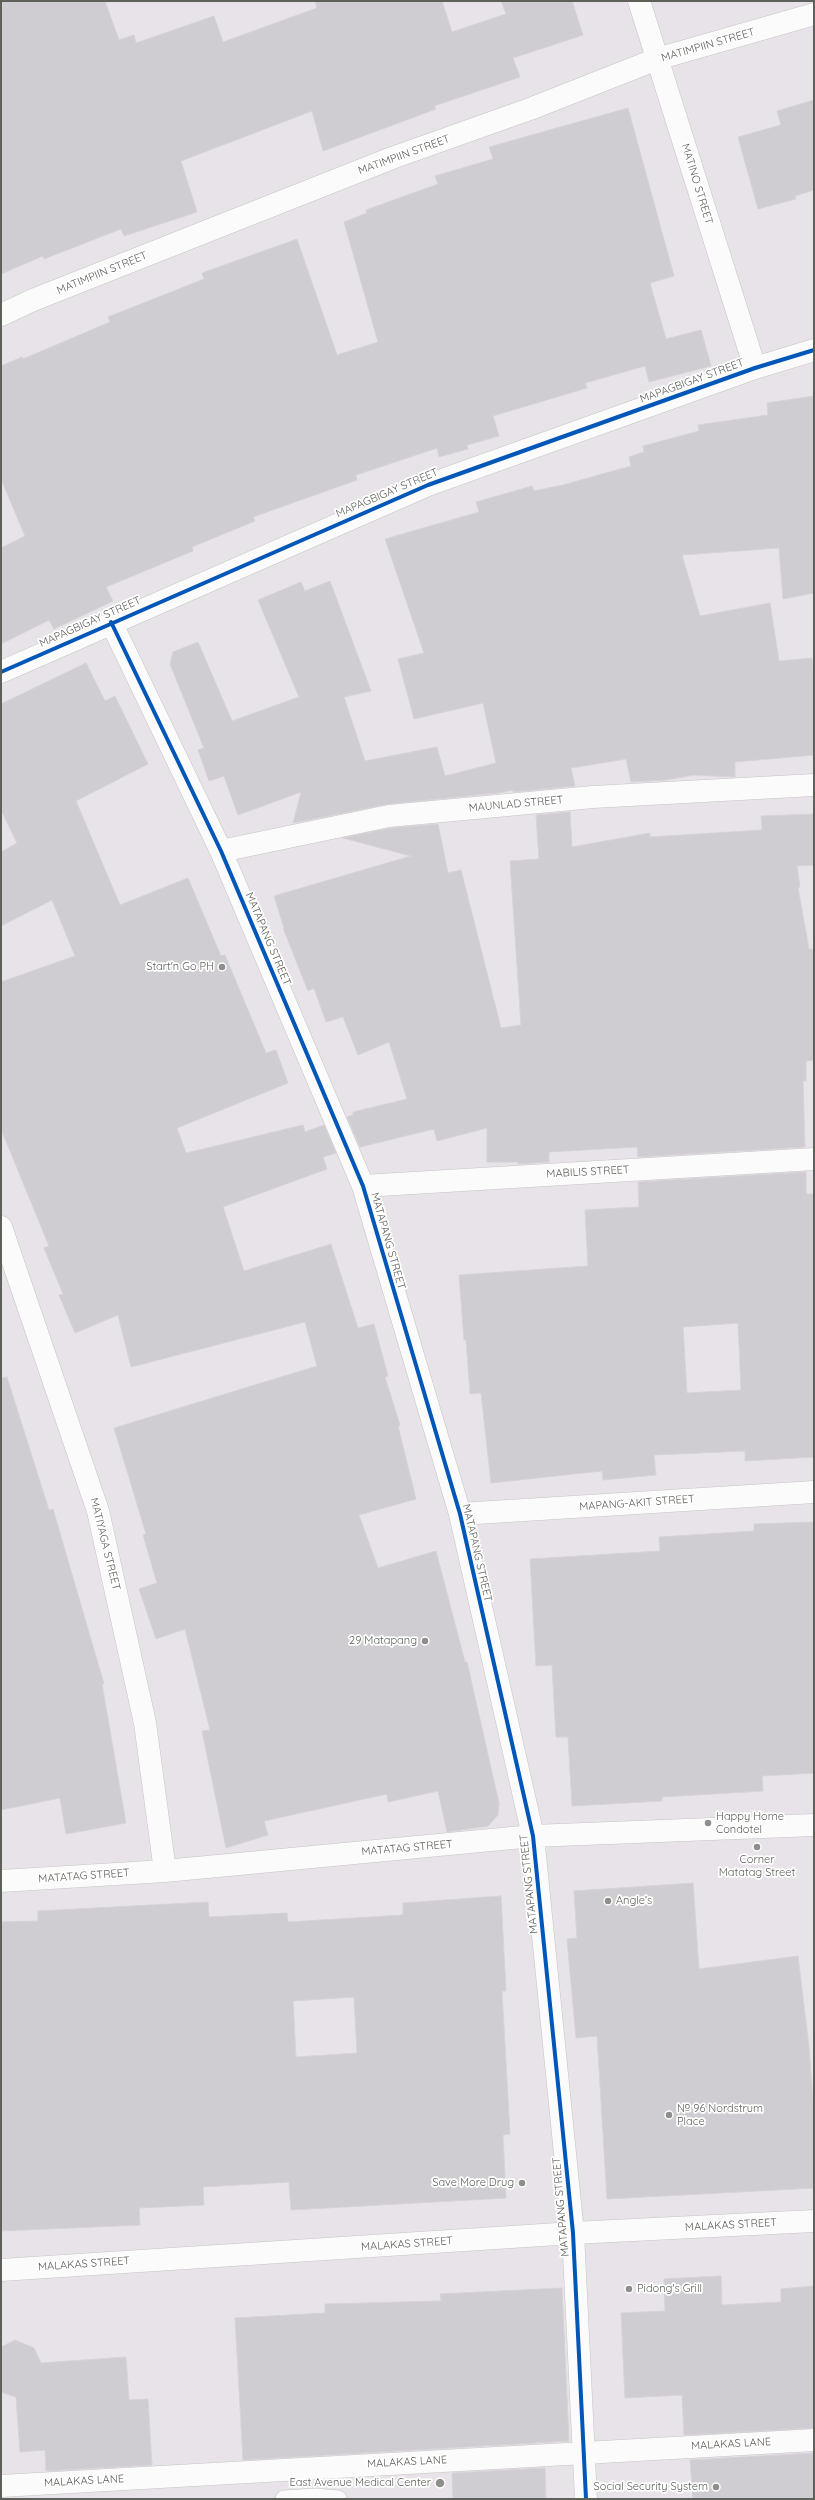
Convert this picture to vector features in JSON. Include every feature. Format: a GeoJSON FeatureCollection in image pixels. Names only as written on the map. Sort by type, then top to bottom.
{"type":"FeatureCollection","features":[{"type":"Feature","properties":{"kind":"street","name":"MATINO STREET"},"geometry":{"type":"LineString","coordinates":[[639,1],[754,368]]}},
{"type":"Feature","properties":{"kind":"street","name":"MATIMPIIN STREET"},"geometry":{"type":"LineString","coordinates":[[1,315],[40,297],[392,158],[530,109],[657,59],[814,14]]}},
{"type":"Feature","properties":{"kind":"street","name":"MAPAGBIGAY STREET"},"geometry":{"type":"LineString","coordinates":[[1,672],[111,622],[428,485],[754,368],[814,350]]}},
{"type":"Feature","properties":{"kind":"street","name":"MATAPANG STREET"},"geometry":{"type":"LineString","coordinates":[[111,622],[221,851],[362,1186],[460,1514],[534,1836],[573,2233],[585,2452],[586,2499]]}},
{"type":"Feature","properties":{"kind":"street","name":"MAUNLAD STREET"},"geometry":{"type":"LineString","coordinates":[[221,851],[389,816],[593,797],[814,785]]}},
{"type":"Feature","properties":{"kind":"street","name":"MABILIS STREET"},"geometry":{"type":"LineString","coordinates":[[362,1186],[814,1159]]}},
{"type":"Feature","properties":{"kind":"street","name":"MATIYAGA STREET"},"geometry":{"type":"LineString","coordinates":[[1,1227],[98,1511],[145,1723],[165,1871]]}},
{"type":"Feature","properties":{"kind":"street","name":"MAPANG-AKIT STREET"},"geometry":{"type":"LineString","coordinates":[[460,1514],[814,1492]]}},
{"type":"Feature","properties":{"kind":"street","name":"MATATAG STREET"},"geometry":{"type":"LineString","coordinates":[[1,1881],[165,1871],[534,1836],[814,1825]]}},
{"type":"Feature","properties":{"kind":"street","name":"MALAKAS STREET"},"geometry":{"type":"LineString","coordinates":[[1,2270],[573,2233],[814,2221]]}},
{"type":"Feature","properties":{"kind":"street","name":"MALAKAS LANE"},"geometry":{"type":"LineString","coordinates":[[1,2486],[814,2440]]}},
{"type":"Feature","properties":{"kind":"lane"},"geometry":{"type":"LineString","coordinates":[[284,2499],[315,2497],[338,2499]]}},
{"type":"Feature","properties":{"kind":"building"},"geometry":{"type":"Polygon","coordinates":[[[1,1],[105,1],[119,40],[134,35],[136,43],[214,16],[223,42],[317,8],[315,1],[442,1],[452,32],[506,14],[501,1],[572,1],[583,35],[513,58],[520,77],[434,106],[436,109],[323,151],[312,111],[181,161],[197,212],[124,236],[121,229],[44,259],[43,256],[1,274],[1,1]]]}},
{"type":"Feature","properties":{"kind":"building"},"geometry":{"type":"Polygon","coordinates":[[[814,100],[814,190],[795,196],[796,199],[758,209],[738,137],[781,125],[777,111],[814,100]]]}},
{"type":"Feature","properties":{"kind":"building"},"geometry":{"type":"Polygon","coordinates":[[[628,108],[674,276],[650,283],[666,339],[701,330],[711,366],[649,382],[645,366],[585,383],[587,388],[493,416],[499,436],[467,445],[468,449],[439,457],[437,448],[356,475],[357,480],[253,517],[255,521],[192,547],[193,551],[106,587],[113,601],[54,629],[49,620],[1,644],[1,548],[25,536],[1,479],[1,366],[22,357],[23,359],[110,322],[108,317],[204,279],[202,273],[297,239],[337,355],[378,342],[344,222],[367,213],[366,210],[438,184],[435,176],[493,159],[489,147],[628,108]]]}},
{"type":"Feature","properties":{"kind":"building"},"geometry":{"type":"Polygon","coordinates":[[[814,396],[814,593],[783,599],[779,548],[682,555],[700,616],[770,603],[779,661],[812,658],[814,679],[814,755],[735,762],[735,777],[694,775],[666,780],[631,782],[626,759],[571,768],[575,786],[513,792],[513,790],[498,793],[388,804],[293,823],[301,792],[238,815],[224,776],[209,781],[198,750],[204,748],[170,664],[173,652],[198,642],[232,721],[299,697],[258,600],[301,582],[305,591],[330,581],[371,691],[344,697],[365,761],[437,747],[445,776],[496,763],[483,703],[414,719],[398,659],[424,653],[385,539],[479,512],[476,502],[532,486],[534,491],[563,485],[631,466],[629,457],[644,452],[643,446],[699,431],[698,425],[768,415],[767,403],[814,396]]]}},
{"type":"Feature","properties":{"kind":"building"},"geometry":{"type":"Polygon","coordinates":[[[86,663],[105,701],[115,696],[148,764],[76,801],[120,905],[188,878],[221,956],[225,955],[266,1053],[276,1050],[288,1083],[177,1128],[186,1153],[303,1125],[305,1132],[324,1125],[336,1153],[323,1157],[327,1169],[223,1207],[244,1271],[331,1244],[358,1328],[374,1324],[388,1376],[385,1377],[400,1425],[398,1426],[416,1499],[359,1515],[378,1568],[436,1551],[465,1662],[467,1662],[499,1803],[498,1815],[488,1826],[447,1832],[438,1791],[388,1802],[387,1794],[264,1821],[268,1835],[226,1848],[202,1731],[210,1730],[185,1629],[156,1639],[139,1589],[157,1583],[143,1535],[146,1534],[114,1428],[317,1366],[305,1322],[131,1367],[118,1315],[75,1333],[59,1295],[63,1294],[44,1248],[49,1246],[1,1129],[1,982],[75,956],[52,900],[1,926],[1,852],[17,843],[1,810],[1,704],[86,663]]]}},
{"type":"Feature","properties":{"kind":"building"},"geometry":{"type":"Polygon","coordinates":[[[570,812],[572,847],[650,833],[650,837],[762,830],[761,816],[814,814],[814,865],[797,866],[800,887],[798,888],[809,949],[814,949],[814,1060],[806,1061],[806,1081],[803,1081],[805,1147],[638,1157],[637,1147],[549,1152],[549,1162],[518,1164],[518,1162],[487,1162],[487,1128],[437,1141],[434,1129],[360,1147],[347,1117],[353,1115],[353,1112],[407,1099],[389,1042],[358,1055],[343,1017],[326,1022],[314,988],[308,991],[283,928],[274,896],[411,856],[343,838],[391,828],[438,824],[448,873],[461,870],[501,1028],[521,1025],[510,861],[539,859],[536,815],[570,812]]]}},
{"type":"Feature","properties":{"kind":"building"},"geometry":{"type":"Polygon","coordinates":[[[806,1172],[806,1192],[807,1194],[814,1194],[814,1457],[745,1461],[745,1451],[654,1455],[656,1475],[603,1480],[602,1471],[491,1483],[481,1393],[470,1394],[459,1275],[588,1266],[585,1210],[639,1207],[638,1182],[806,1172]],[[738,1323],[683,1327],[687,1393],[741,1390],[738,1323]]]}},
{"type":"Feature","properties":{"kind":"building"},"geometry":{"type":"Polygon","coordinates":[[[7,1377],[49,1510],[53,1509],[104,1684],[102,1684],[126,1823],[66,1834],[60,1798],[1,1810],[1,1378],[7,1377]]]}},
{"type":"Feature","properties":{"kind":"building"},"geometry":{"type":"Polygon","coordinates":[[[814,1522],[814,1773],[762,1776],[763,1791],[662,1797],[662,1801],[572,1806],[568,1737],[556,1737],[552,1665],[536,1666],[530,1559],[660,1551],[659,1537],[754,1531],[754,1524],[814,1522]]]}},
{"type":"Feature","properties":{"kind":"building"},"geometry":{"type":"Polygon","coordinates":[[[693,1883],[699,1969],[798,1956],[809,2047],[814,2115],[814,2188],[607,2199],[597,2036],[576,2038],[567,1939],[577,1938],[574,1891],[693,1883]]]}},
{"type":"Feature","properties":{"kind":"building"},"geometry":{"type":"Polygon","coordinates":[[[501,1896],[506,1991],[502,1991],[510,2134],[503,2135],[506,2198],[291,2210],[289,2182],[203,2187],[204,2205],[139,2208],[140,2225],[1,2231],[1,1922],[38,1921],[38,1911],[208,1902],[209,1917],[287,1913],[288,1922],[403,1915],[403,1903],[501,1896]],[[354,1997],[293,2001],[296,2057],[357,2053],[354,1997]]]}},
{"type":"Feature","properties":{"kind":"building"},"geometry":{"type":"Polygon","coordinates":[[[721,2276],[722,2305],[781,2302],[781,2289],[814,2286],[814,2428],[684,2435],[682,2395],[625,2398],[621,2313],[665,2311],[664,2279],[721,2276]]]}},
{"type":"Feature","properties":{"kind":"building"},"geometry":{"type":"Polygon","coordinates":[[[562,2288],[569,2441],[243,2460],[235,2318],[325,2313],[325,2304],[441,2301],[440,2294],[562,2288]]]}},
{"type":"Feature","properties":{"kind":"building"},"geometry":{"type":"Polygon","coordinates":[[[15,2340],[34,2348],[41,2363],[126,2357],[129,2400],[148,2399],[152,2465],[46,2471],[45,2450],[20,2452],[16,2397],[1,2392],[1,2347],[15,2340]]]}},
{"type":"Feature","properties":{"kind":"building","name":"Social Security System"},"geometry":{"type":"Polygon","coordinates":[[[814,2453],[814,2499],[693,2499],[690,2460],[814,2453]]]}},
{"type":"Feature","properties":{"kind":"building"},"geometry":{"type":"Polygon","coordinates":[[[545,2468],[546,2499],[453,2499],[452,2473],[545,2468]]]}},
{"type":"Feature","properties":{"kind":"cycle path"},"geometry":{"type":"LineString","coordinates":[[1,672],[428,485],[755,368],[814,350]]}},
{"type":"Feature","properties":{"kind":"cycle path"},"geometry":{"type":"LineString","coordinates":[[111,622],[221,851],[363,1186],[460,1514],[533,1836],[573,2233],[586,2499]]}},
{"type":"Feature","properties":{"kind":"place","name":"Start'n Go PH"},"geometry":{"type":"Point","coordinates":[222,967]}},
{"type":"Feature","properties":{"kind":"place","name":"29 Matapang"},"geometry":{"type":"Point","coordinates":[425,1641]}},
{"type":"Feature","properties":{"kind":"place","name":"Happy Home Condotel"},"geometry":{"type":"Point","coordinates":[708,1823]}},
{"type":"Feature","properties":{"kind":"place","name":"Corner Matatag Street"},"geometry":{"type":"Point","coordinates":[757,1847]}},
{"type":"Feature","properties":{"kind":"place","name":"Angle’s"},"geometry":{"type":"Point","coordinates":[608,1901]}},
{"type":"Feature","properties":{"kind":"place","name":"№ 96 Nordstrum Place"},"geometry":{"type":"Point","coordinates":[669,2115]}},
{"type":"Feature","properties":{"kind":"place","name":"Save More Drug"},"geometry":{"type":"Point","coordinates":[522,2183]}},
{"type":"Feature","properties":{"kind":"place","name":"Pidong's Grill"},"geometry":{"type":"Point","coordinates":[629,2289]}},
{"type":"Feature","properties":{"kind":"place","name":"East Avenue Medical Center"},"geometry":{"type":"Point","coordinates":[440,2483]}},
{"type":"Feature","properties":{"kind":"place","name":"Social Security System"},"geometry":{"type":"Point","coordinates":[716,2487]}}]}
